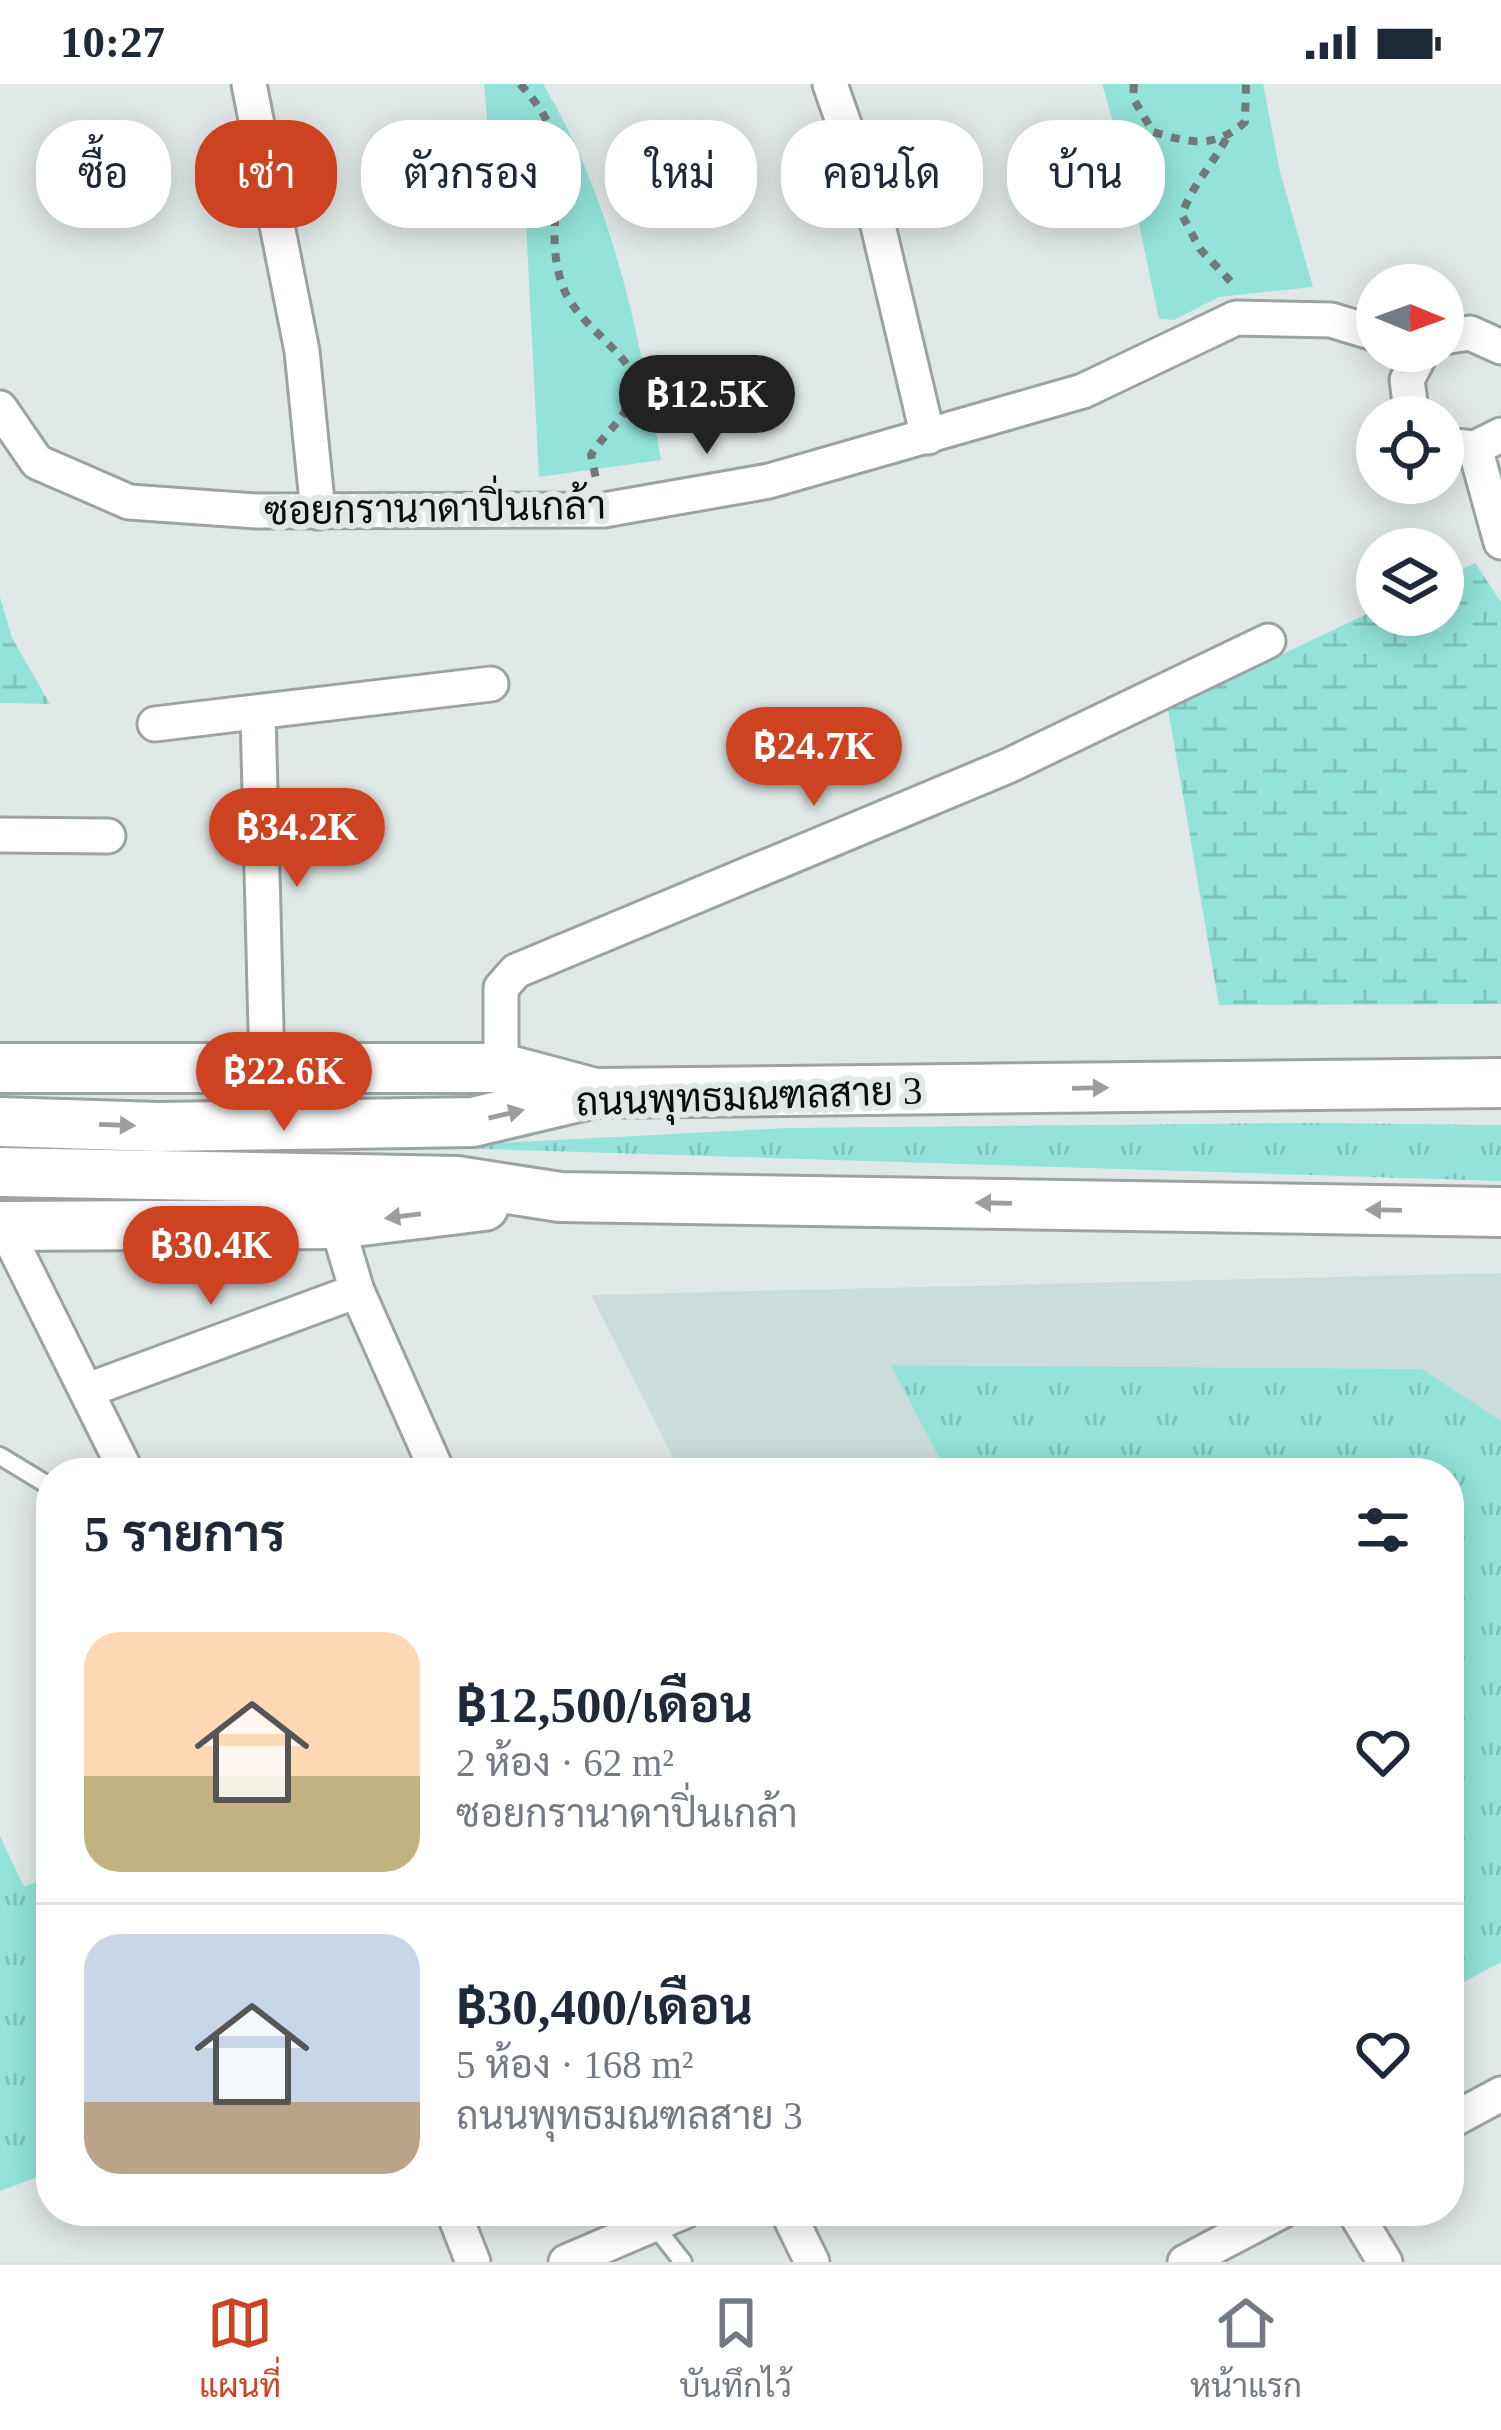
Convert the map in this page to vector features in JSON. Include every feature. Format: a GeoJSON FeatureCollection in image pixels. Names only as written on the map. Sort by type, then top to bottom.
{"type":"FeatureCollection","features":[{"type":"Feature","properties":{"kind":"main road"},"geometry":{"type":"LineString","coordinates":[[0,1068],[501,1068],[595,1093]]}},
{"type":"Feature","properties":{"kind":"main road","name":"ถนนพุทธมณฑลสาย 3"},"geometry":{"type":"LineString","coordinates":[[0,1122],[473,1122],[595,1093],[1501,1083]]}},
{"type":"Feature","properties":{"kind":"main road"},"geometry":{"type":"LineString","coordinates":[[0,1172],[458,1181],[560,1196],[1501,1212]]}},
{"type":"Feature","properties":{"kind":"main road"},"geometry":{"type":"LineString","coordinates":[[2,1226],[337,1224],[560,1196]]}},
{"type":"Feature","properties":{"kind":"street"},"geometry":{"type":"LineString","coordinates":[[249,84],[302,351],[318,512]]}},
{"type":"Feature","properties":{"kind":"street"},"geometry":{"type":"LineString","coordinates":[[830,84],[875,213],[928,437]]}},
{"type":"Feature","properties":{"kind":"street","name":"ซอยกรานาดาปิ่นเกล้า"},"geometry":{"type":"LineString","coordinates":[[0,408],[37,462],[129,502],[318,512],[604,510],[769,481],[1083,391],[1236,318],[1331,320],[1356,328]]}},
{"type":"Feature","properties":{"kind":"street"},"geometry":{"type":"LineString","coordinates":[[1464,334],[1501,347]]}},
{"type":"Feature","properties":{"kind":"street"},"geometry":{"type":"LineString","coordinates":[[1473,443],[1501,542]]}},
{"type":"Feature","properties":{"kind":"street"},"geometry":{"type":"LineString","coordinates":[[501,1068],[501,988],[515,971],[1008,766],[1268,641]]}},
{"type":"Feature","properties":{"kind":"street"},"geometry":{"type":"LineString","coordinates":[[155,724],[491,684]]}},
{"type":"Feature","properties":{"kind":"street"},"geometry":{"type":"LineString","coordinates":[[258,713],[267,1069]]}},
{"type":"Feature","properties":{"kind":"street"},"geometry":{"type":"LineString","coordinates":[[0,835],[108,836]]}},
{"type":"Feature","properties":{"kind":"street"},"geometry":{"type":"LineString","coordinates":[[337,1224],[357,1292],[431,1458]]}},
{"type":"Feature","properties":{"kind":"street"},"geometry":{"type":"LineString","coordinates":[[2,1226],[120,1458]]}},
{"type":"Feature","properties":{"kind":"street"},"geometry":{"type":"LineString","coordinates":[[88,1390],[357,1292]]}},
{"type":"Feature","properties":{"kind":"street"},"geometry":{"type":"LineString","coordinates":[[1464,2114],[1501,2094]]}},
{"type":"Feature","properties":{"kind":"street"},"geometry":{"type":"LineString","coordinates":[[459,2226],[473,2262]]}},
{"type":"Feature","properties":{"kind":"street"},"geometry":{"type":"LineString","coordinates":[[566,2262],[651,2226]]}},
{"type":"Feature","properties":{"kind":"street"},"geometry":{"type":"LineString","coordinates":[[794,2226],[812,2262]]}},
{"type":"Feature","properties":{"kind":"street"},"geometry":{"type":"LineString","coordinates":[[1185,2262],[1253,2226]]}},
{"type":"Feature","properties":{"kind":"street"},"geometry":{"type":"LineString","coordinates":[[1363,2226],[1385,2262]]}},
{"type":"Feature","properties":{"kind":"lane"},"geometry":{"type":"LineString","coordinates":[[0,1456],[36,1478]]}},
{"type":"Feature","properties":{"kind":"lane"},"geometry":{"type":"LineString","coordinates":[[672,2226],[683,2262]]}},
{"type":"Feature","properties":{"kind":"path"},"geometry":{"type":"LineString","coordinates":[[520,84],[555,136],[562,161],[560,280],[580,318],[628,366],[631,399],[625,418],[591,455],[604,510]]}},
{"type":"Feature","properties":{"kind":"path"},"geometry":{"type":"LineString","coordinates":[[1134,84],[1133,98],[1154,132],[1194,144],[1226,139]]}},
{"type":"Feature","properties":{"kind":"path"},"geometry":{"type":"LineString","coordinates":[[1236,318],[1233,282],[1200,249],[1182,215],[1192,185],[1245,122],[1246,84]]}},
{"type":"Feature","properties":{"kind":"shaded area"},"geometry":{"type":"Polygon","coordinates":[[[1501,1273],[1501,1421],[1422,1369],[892,1365],[939,1458],[673,1458],[591,1295],[1501,1273]]]}},
{"type":"Feature","properties":{"kind":"green space"},"geometry":{"type":"Polygon","coordinates":[[[484,84],[543,84],[563,120],[487,120],[484,84]]]}},
{"type":"Feature","properties":{"kind":"green space"},"geometry":{"type":"Polygon","coordinates":[[[1102,84],[1263,84],[1280,172],[1313,287],[1219,297],[1174,320],[1159,319],[1140,228],[1165,228],[1165,120],[1112,120],[1102,84]]]}},
{"type":"Feature","properties":{"kind":"green space"},"geometry":{"type":"Polygon","coordinates":[[[581,160],[619,266],[661,460],[539,477],[526,228],[581,228],[581,160]]]}},
{"type":"Feature","properties":{"kind":"green space"},"geometry":{"type":"Polygon","coordinates":[[[1475,563],[1501,602],[1501,1004],[1219,1005],[1168,709],[1356,619],[1356,636],[1464,636],[1464,568],[1475,563]]]}},
{"type":"Feature","properties":{"kind":"green space"},"geometry":{"type":"Polygon","coordinates":[[[0,597],[12,638],[50,704],[0,703],[0,597]]]}},
{"type":"Feature","properties":{"kind":"green space"},"geometry":{"type":"Polygon","coordinates":[[[1501,1125],[1501,1181],[424,1147],[788,1128],[1501,1125]]]}},
{"type":"Feature","properties":{"kind":"green space"},"geometry":{"type":"Polygon","coordinates":[[[891,1365],[1422,1369],[1501,1421],[1501,1962],[1464,1982],[1464,1458],[939,1458],[891,1365]]]}},
{"type":"Feature","properties":{"kind":"green space"},"geometry":{"type":"Polygon","coordinates":[[[0,1836],[24,1887],[36,1882],[36,2178],[0,2191],[0,1836]]]}}]}
